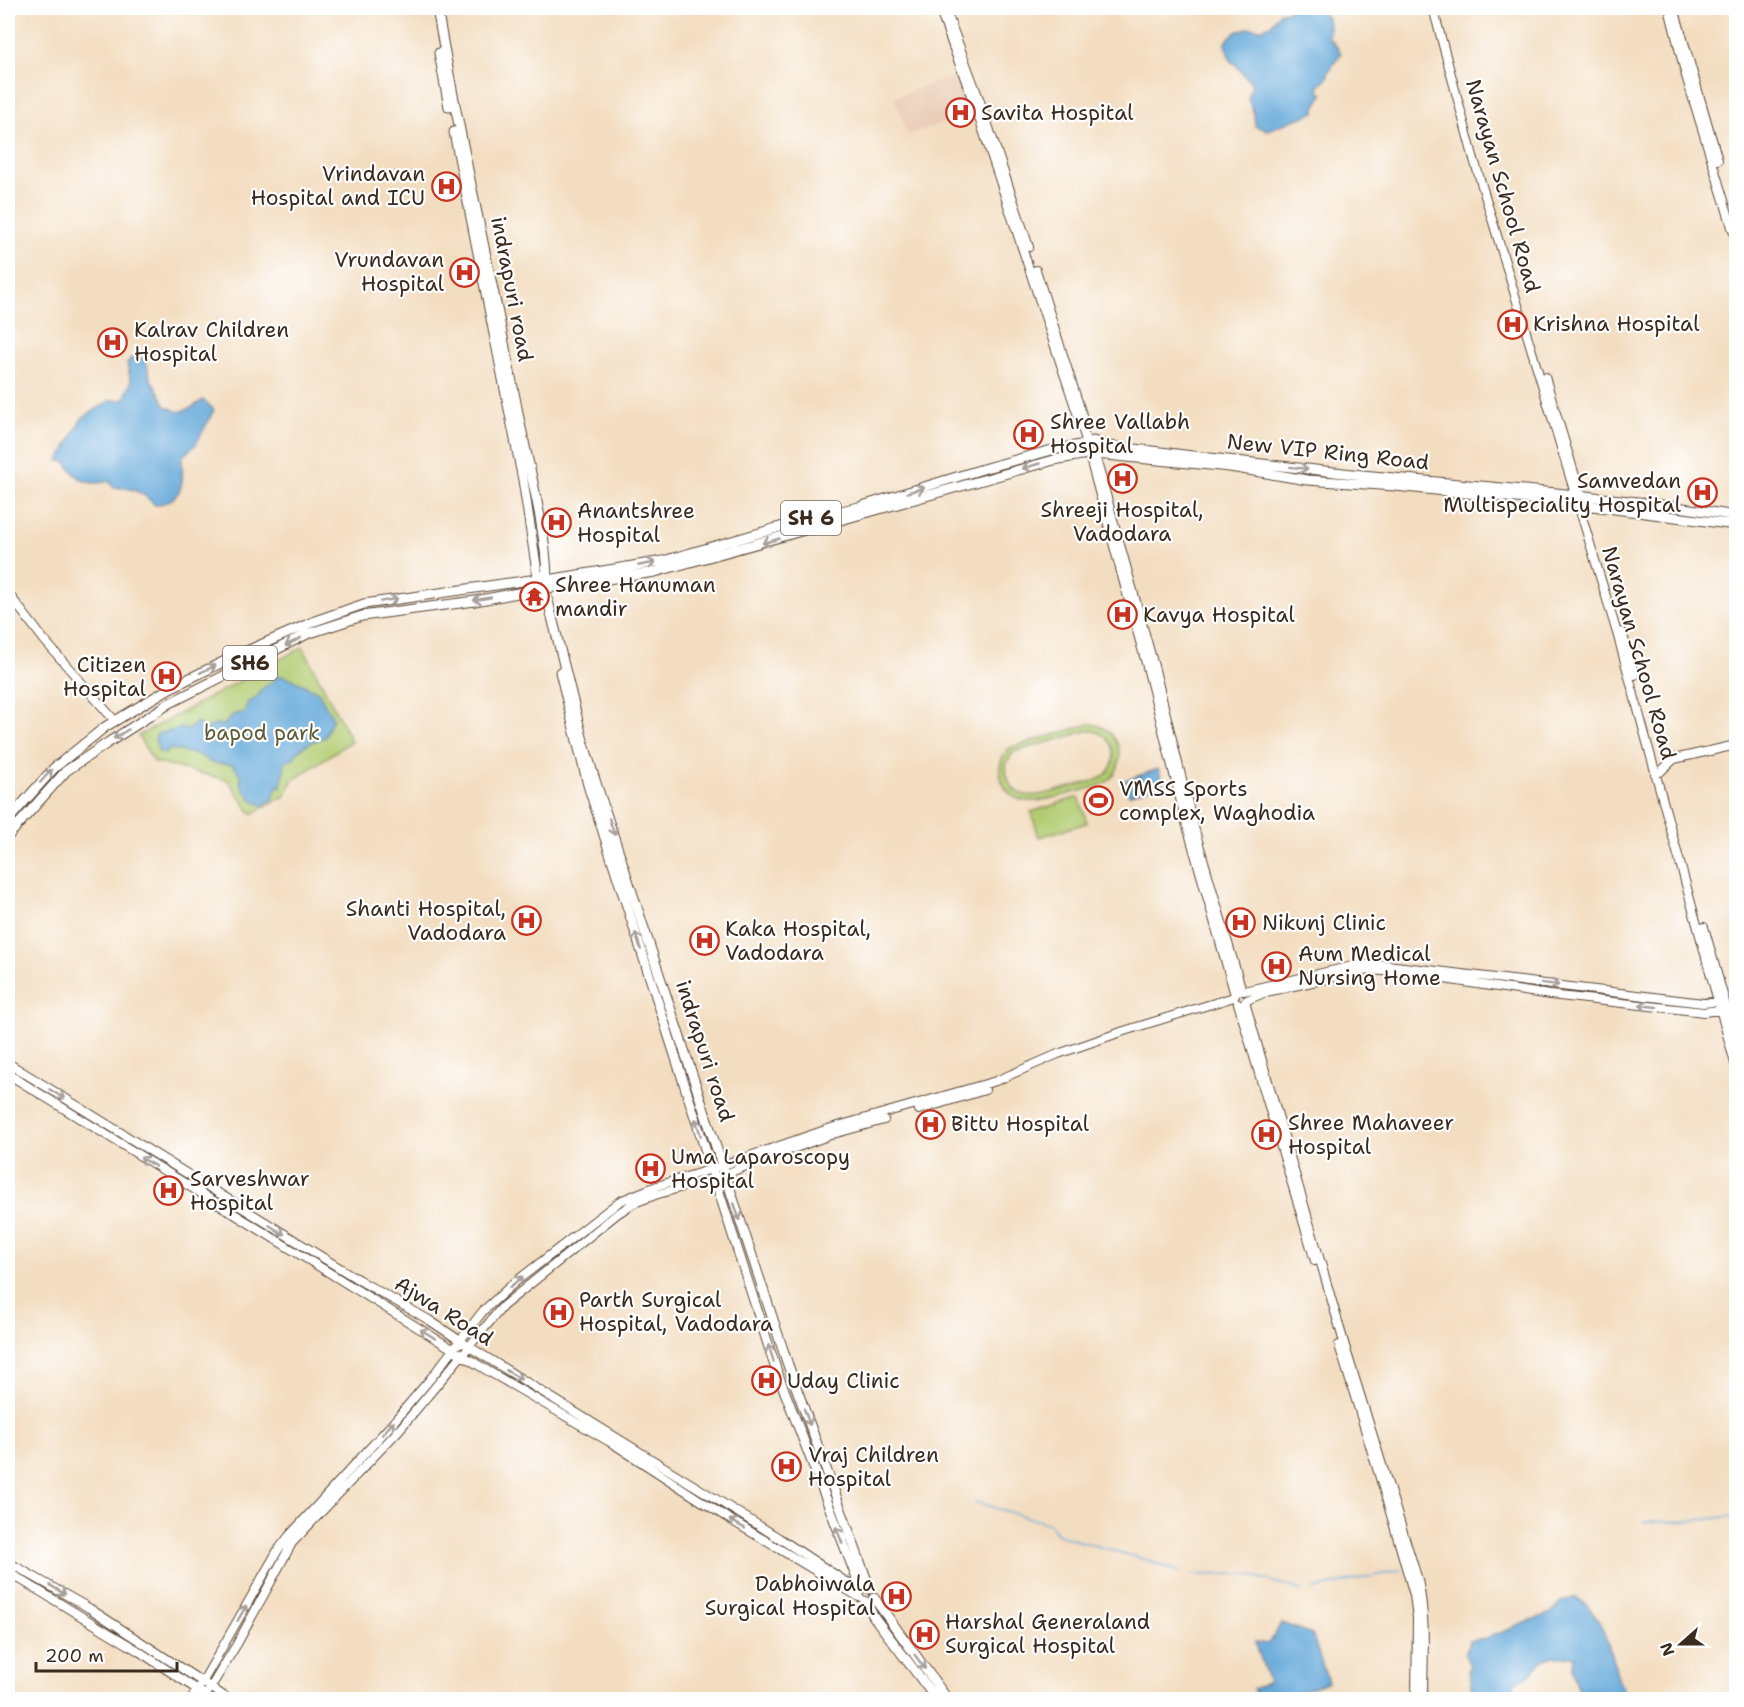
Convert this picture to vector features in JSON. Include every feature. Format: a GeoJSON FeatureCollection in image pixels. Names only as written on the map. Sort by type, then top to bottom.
{"type":"FeatureCollection","features":[{"type":"Feature","properties":{"kind":"main road","name":"indrapuri road"},"geometry":{"type":"LineString","coordinates":[[432,8],[441,66],[543,584],[588,785],[776,1369],[874,1617],[937,1700]]}},
{"type":"Feature","properties":{"kind":"main road","name":"indrapuri road"},"geometry":{"type":"LineString","coordinates":[[437,8],[459,132],[494,287],[531,478],[546,562],[543,584],[589,760],[865,1594],[948,1700]]}},
{"type":"Feature","properties":{"kind":"main road","name":"New VIP Ring Road"},"geometry":{"type":"LineString","coordinates":[[8,820],[54,768],[115,721],[170,688],[233,657],[315,621],[364,604],[655,572],[1091,449],[1109,446],[1579,499],[1679,507],[1737,516]]}},
{"type":"Feature","properties":{"kind":"main road","name":"New VIP Ring Road"},"geometry":{"type":"LineString","coordinates":[[1579,499],[1737,525]]}},
{"type":"Feature","properties":{"kind":"main road","name":"New VIP Ring Road"},"geometry":{"type":"LineString","coordinates":[[8,836],[66,771],[109,741],[170,703],[308,634],[362,616],[475,601],[543,584]]}},
{"type":"Feature","properties":{"kind":"street"},"geometry":{"type":"LineString","coordinates":[[939,8],[977,110],[1078,421],[1091,449]]}},
{"type":"Feature","properties":{"kind":"street"},"geometry":{"type":"LineString","coordinates":[[945,8],[1056,328],[1154,666],[1193,824],[1240,998],[1410,1581],[1417,1618],[1416,1700]]}},
{"type":"Feature","properties":{"kind":"street","name":"Narayan School Road"},"geometry":{"type":"LineString","coordinates":[[1433,8],[1473,156],[1628,650],[1723,1005],[1737,1067]]}},
{"type":"Feature","properties":{"kind":"street"},"geometry":{"type":"LineString","coordinates":[[1438,8],[1478,154],[1579,499]]}},
{"type":"Feature","properties":{"kind":"street"},"geometry":{"type":"LineString","coordinates":[[1669,8],[1686,76],[1737,240]]}},
{"type":"Feature","properties":{"kind":"street"},"geometry":{"type":"LineString","coordinates":[[1674,8],[1737,222]]}},
{"type":"Feature","properties":{"kind":"street"},"geometry":{"type":"LineString","coordinates":[[8,593],[45,641],[115,721]]}},
{"type":"Feature","properties":{"kind":"street"},"geometry":{"type":"LineString","coordinates":[[1660,770],[1696,756],[1737,747]]}},
{"type":"Feature","properties":{"kind":"street"},"geometry":{"type":"LineString","coordinates":[[208,1695],[292,1543],[399,1430],[464,1344],[503,1306],[599,1222],[634,1203],[831,1128],[996,1081],[1080,1046],[1160,1019],[1240,998],[1367,970],[1398,972],[1573,997],[1704,1012],[1723,1005],[1737,1041]]}},
{"type":"Feature","properties":{"kind":"street"},"geometry":{"type":"LineString","coordinates":[[1240,998],[1418,1580],[1424,1608],[1425,1627],[1423,1700]]}},
{"type":"Feature","properties":{"kind":"street","name":"Ajwa Road"},"geometry":{"type":"LineString","coordinates":[[8,1063],[364,1283],[429,1320],[464,1344],[770,1532],[865,1594]]}},
{"type":"Feature","properties":{"kind":"street","name":"Ajwa Road"},"geometry":{"type":"LineString","coordinates":[[8,1074],[458,1352],[615,1445],[726,1517],[865,1594]]}},
{"type":"Feature","properties":{"kind":"street"},"geometry":{"type":"LineString","coordinates":[[191,1700],[283,1544],[458,1352]]}},
{"type":"Feature","properties":{"kind":"street"},"geometry":{"type":"LineString","coordinates":[[8,1562],[89,1608],[203,1681],[208,1695]]}},
{"type":"Feature","properties":{"kind":"street"},"geometry":{"type":"LineString","coordinates":[[8,1572],[198,1690],[230,1700]]}},
{"type":"Feature","properties":{"kind":"street"},"geometry":{"type":"LineString","coordinates":[[159,1664],[163,1655]]}},
{"type":"Feature","properties":{"kind":"shaded area"},"geometry":{"type":"Polygon","coordinates":[[[960,74],[973,113],[908,135],[894,97],[960,74]]]}},
{"type":"Feature","properties":{"kind":"green space","name":"bapod park"},"geometry":{"type":"Polygon","coordinates":[[[303,647],[351,741],[292,781],[285,796],[252,814],[228,780],[154,762],[138,736],[303,647]]]}},
{"type":"Feature","properties":{"kind":"green space"},"geometry":{"type":"Polygon","coordinates":[[[1090,724],[1107,731],[1118,745],[1120,753],[1116,771],[1107,782],[1099,786],[1045,800],[1024,801],[1008,791],[1002,781],[1001,763],[1010,748],[1090,724]],[[1090,730],[1014,752],[1006,768],[1012,788],[1019,793],[1035,795],[1054,792],[1103,777],[1109,771],[1114,756],[1110,742],[1099,733],[1090,730]]]}},
{"type":"Feature","properties":{"kind":"green space"},"geometry":{"type":"Polygon","coordinates":[[[1079,797],[1087,823],[1039,837],[1031,812],[1079,797]]]}},
{"type":"Feature","properties":{"kind":"water"},"geometry":{"type":"Polygon","coordinates":[[[1291,8],[1314,9],[1325,15],[1329,28],[1328,38],[1341,53],[1328,72],[1328,77],[1319,85],[1319,92],[1323,94],[1315,107],[1315,112],[1268,130],[1255,126],[1254,114],[1248,99],[1252,84],[1231,62],[1225,44],[1240,30],[1260,29],[1271,25],[1280,12],[1289,11],[1291,8]]]}},
{"type":"Feature","properties":{"kind":"water"},"geometry":{"type":"Polygon","coordinates":[[[141,357],[147,365],[151,379],[165,406],[179,412],[203,400],[214,410],[196,444],[182,457],[182,482],[177,494],[165,503],[155,505],[136,491],[114,488],[109,481],[95,483],[84,481],[66,462],[59,461],[82,418],[111,400],[124,400],[131,382],[127,364],[131,358],[141,357]]]}},
{"type":"Feature","properties":{"kind":"water"},"geometry":{"type":"Polygon","coordinates":[[[278,675],[318,692],[333,718],[325,737],[299,750],[293,759],[285,762],[281,787],[277,785],[273,800],[267,802],[265,806],[251,800],[240,781],[242,777],[233,765],[212,763],[199,755],[170,749],[165,754],[159,752],[155,740],[157,734],[182,728],[186,730],[194,726],[196,722],[205,729],[217,724],[224,725],[233,715],[243,714],[248,702],[278,675]]]}},
{"type":"Feature","properties":{"kind":"water"},"geometry":{"type":"Polygon","coordinates":[[[1158,769],[1163,783],[1129,795],[1124,781],[1158,769]]]}},
{"type":"Feature","properties":{"kind":"water"},"geometry":{"type":"Polygon","coordinates":[[[1575,1597],[1587,1605],[1596,1616],[1627,1699],[1571,1699],[1579,1691],[1573,1669],[1575,1656],[1554,1656],[1543,1660],[1531,1674],[1513,1683],[1519,1699],[1474,1699],[1468,1670],[1470,1666],[1465,1654],[1469,1641],[1487,1638],[1551,1613],[1563,1602],[1575,1597]]]}},
{"type":"Feature","properties":{"kind":"water"},"geometry":{"type":"Polygon","coordinates":[[[1281,1623],[1312,1634],[1328,1682],[1279,1699],[1259,1699],[1253,1689],[1269,1682],[1255,1642],[1267,1644],[1274,1637],[1281,1623]]]}},
{"type":"Feature","properties":{"kind":"waterway"},"geometry":{"type":"LineString","coordinates":[[975,1502],[1050,1524],[1058,1535],[1150,1561],[1179,1572]]}},
{"type":"Feature","properties":{"kind":"waterway"},"geometry":{"type":"LineString","coordinates":[[1645,1522],[1689,1521],[1736,1516]]}},
{"type":"Feature","properties":{"kind":"waterway"},"geometry":{"type":"LineString","coordinates":[[1314,1589],[1401,1570]]}},
{"type":"Feature","properties":{"kind":"waterway"},"geometry":{"type":"LineString","coordinates":[[1193,1575],[1247,1574],[1301,1590]]}},
{"type":"Feature","properties":{"kind":"place","name":"Savita Hospital"},"geometry":{"type":"Point","coordinates":[960,113]}},
{"type":"Feature","properties":{"kind":"place","name":"Vrindavan Hospital and ICU"},"geometry":{"type":"Point","coordinates":[446,186]}},
{"type":"Feature","properties":{"kind":"place","name":"Vrundavan Hospital"},"geometry":{"type":"Point","coordinates":[465,272]}},
{"type":"Feature","properties":{"kind":"place","name":"Krishna Hospital"},"geometry":{"type":"Point","coordinates":[1512,324]}},
{"type":"Feature","properties":{"kind":"place","name":"Kalrav Children Hospital"},"geometry":{"type":"Point","coordinates":[113,342]}},
{"type":"Feature","properties":{"kind":"place","name":"Shree Vallabh Hospital"},"geometry":{"type":"Point","coordinates":[1029,434]}},
{"type":"Feature","properties":{"kind":"place","name":"Shreeji Hospital, Vadodara"},"geometry":{"type":"Point","coordinates":[1122,479]}},
{"type":"Feature","properties":{"kind":"place","name":"Samvedan Multispeciality Hospital"},"geometry":{"type":"Point","coordinates":[1702,493]}},
{"type":"Feature","properties":{"kind":"place","name":"Anantshree Hospital"},"geometry":{"type":"Point","coordinates":[556,523]}},
{"type":"Feature","properties":{"kind":"place","name":"Shree Hanuman mandir"},"geometry":{"type":"Point","coordinates":[534,597]}},
{"type":"Feature","properties":{"kind":"place","name":"Kavya Hospital"},"geometry":{"type":"Point","coordinates":[1122,615]}},
{"type":"Feature","properties":{"kind":"place","name":"Citizen Hospital"},"geometry":{"type":"Point","coordinates":[167,677]}},
{"type":"Feature","properties":{"kind":"place","name":"VMSS Sports complex, Waghodia"},"geometry":{"type":"Point","coordinates":[1098,801]}},
{"type":"Feature","properties":{"kind":"place","name":"Shanti Hospital, Vadodara"},"geometry":{"type":"Point","coordinates":[527,921]}},
{"type":"Feature","properties":{"kind":"place","name":"Nikunj Clinic"},"geometry":{"type":"Point","coordinates":[1241,923]}},
{"type":"Feature","properties":{"kind":"place","name":"Kaka Hospital, Vadodara"},"geometry":{"type":"Point","coordinates":[704,941]}},
{"type":"Feature","properties":{"kind":"place","name":"Aum Medical Nursing Home"},"geometry":{"type":"Point","coordinates":[1277,966]}},
{"type":"Feature","properties":{"kind":"place","name":"Bittu Hospital"},"geometry":{"type":"Point","coordinates":[930,1124]}},
{"type":"Feature","properties":{"kind":"place","name":"Shree Mahaveer Hospital"},"geometry":{"type":"Point","coordinates":[1267,1135]}},
{"type":"Feature","properties":{"kind":"place","name":"Uma Laparoscopy Hospital"},"geometry":{"type":"Point","coordinates":[650,1169]}},
{"type":"Feature","properties":{"kind":"place","name":"Sarveshwar Hospital"},"geometry":{"type":"Point","coordinates":[169,1191]}},
{"type":"Feature","properties":{"kind":"place","name":"Parth Surgical Hospital, Vadodara"},"geometry":{"type":"Point","coordinates":[558,1312]}},
{"type":"Feature","properties":{"kind":"place","name":"Uday Clinic"},"geometry":{"type":"Point","coordinates":[766,1381]}},
{"type":"Feature","properties":{"kind":"place","name":"Vraj Children Hospital"},"geometry":{"type":"Point","coordinates":[787,1467]}},
{"type":"Feature","properties":{"kind":"place","name":"Dabhoiwala Surgical Hospital"},"geometry":{"type":"Point","coordinates":[896,1596]}},
{"type":"Feature","properties":{"kind":"place","name":"Harshal Generaland Surgical Hospital"},"geometry":{"type":"Point","coordinates":[924,1634]}}]}
